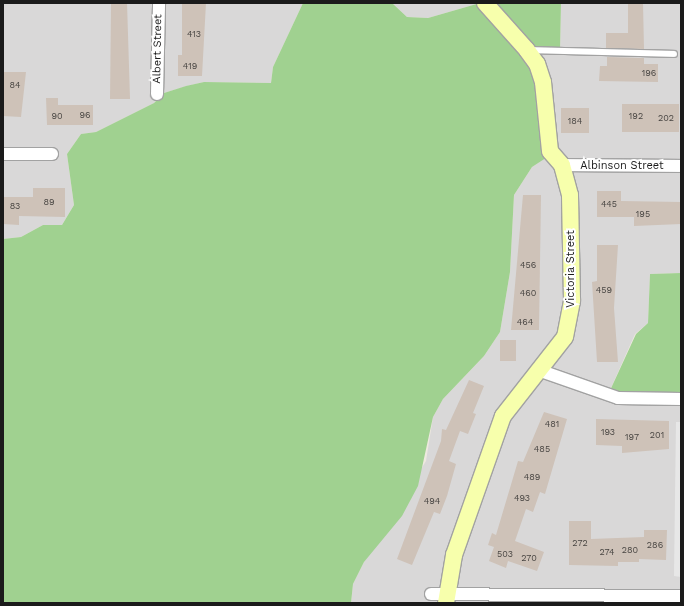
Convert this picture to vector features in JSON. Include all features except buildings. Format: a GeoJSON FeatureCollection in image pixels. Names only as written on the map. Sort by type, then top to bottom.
{"type":"FeatureCollection","features":[{"type":"Feature","properties":{"kind":"street","name":"Albert Street"},"geometry":{"type":"LineString","coordinates":[[157,94],[159,3]]}},
{"type":"Feature","properties":{"kind":"street","name":"Victoria Street"},"geometry":{"type":"LineString","coordinates":[[441,597],[454,555],[503,416],[541,371],[565,337],[572,300],[570,194],[562,165],[550,151],[543,82],[537,64],[527,50],[485,3]]}},
{"type":"Feature","properties":{"kind":"street"},"geometry":{"type":"LineString","coordinates":[[3,154],[52,154]]}},
{"type":"Feature","properties":{"kind":"street","name":"Albinson Street"},"geometry":{"type":"LineString","coordinates":[[562,165],[681,166]]}},
{"type":"Feature","properties":{"kind":"street"},"geometry":{"type":"LineString","coordinates":[[541,371],[618,398],[681,399]]}},
{"type":"Feature","properties":{"kind":"street"},"geometry":{"type":"LineString","coordinates":[[441,597],[681,596]]}},
{"type":"Feature","properties":{"kind":"lane"},"geometry":{"type":"LineString","coordinates":[[527,50],[674,54]]}},
{"type":"Feature","properties":{"kind":"shaded area"},"geometry":{"type":"Polygon","coordinates":[[[3,3],[303,3],[273,67],[271,83],[204,82],[187,86],[164,93],[154,103],[96,132],[81,134],[67,154],[74,205],[62,225],[43,225],[21,237],[3,239],[3,3]]]}},
{"type":"Feature","properties":{"kind":"shaded area"},"geometry":{"type":"Polygon","coordinates":[[[392,3],[480,3],[428,18],[407,17],[392,3]]]}},
{"type":"Feature","properties":{"kind":"shaded area"},"geometry":{"type":"Polygon","coordinates":[[[561,3],[681,3],[681,273],[650,274],[648,323],[635,334],[607,397],[681,401],[681,603],[351,603],[353,584],[364,562],[426,461],[433,417],[443,399],[484,356],[500,332],[510,272],[514,195],[532,167],[551,154],[525,51],[560,52],[561,3]]]}},
{"type":"Feature","properties":{"kind":"shaded area"},"geometry":{"type":"Polygon","coordinates":[[[676,422],[681,422],[681,577],[674,576],[676,422]]]}},
{"type":"Feature","properties":{"kind":"green space"},"geometry":{"type":"Polygon","coordinates":[[[303,3],[392,3],[407,17],[428,18],[480,3],[561,3],[560,52],[526,51],[536,65],[552,154],[532,167],[514,195],[510,272],[500,332],[484,356],[443,399],[433,417],[418,486],[402,516],[364,562],[353,584],[351,603],[3,603],[3,239],[21,237],[43,225],[62,225],[74,205],[67,154],[81,134],[96,132],[154,103],[164,93],[186,86],[204,82],[271,83],[273,67],[303,3]]]}},
{"type":"Feature","properties":{"kind":"green space"},"geometry":{"type":"Polygon","coordinates":[[[681,273],[681,401],[607,397],[636,334],[648,323],[650,274],[681,273]]]}}]}
